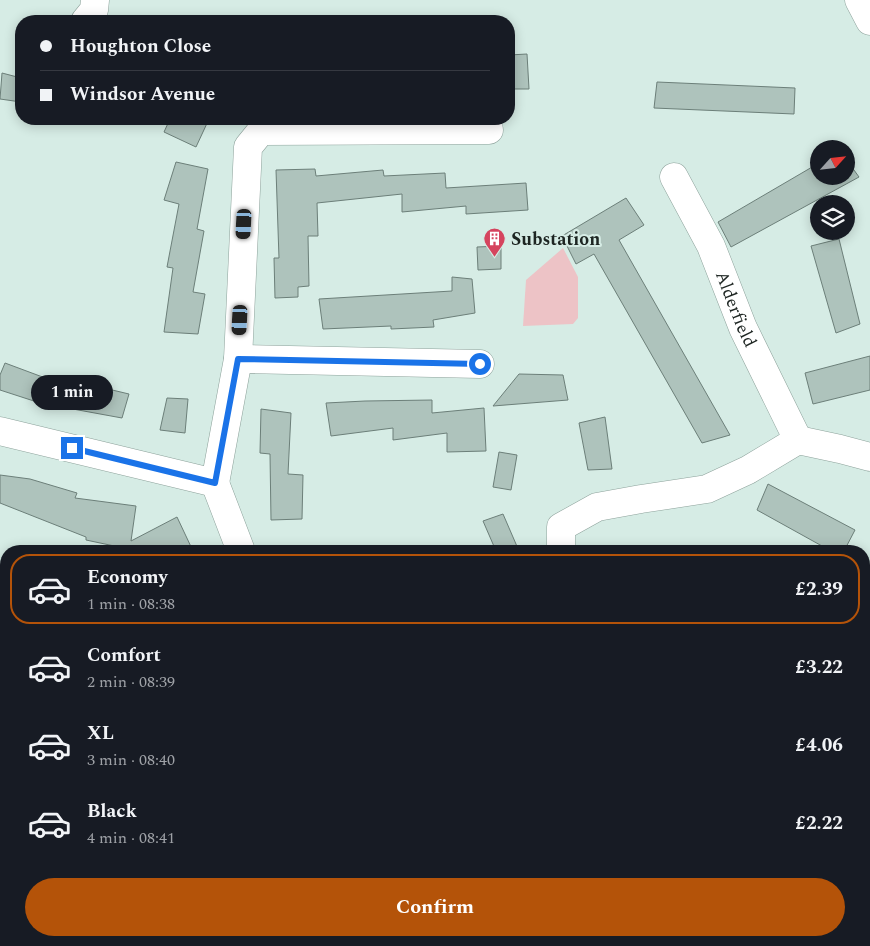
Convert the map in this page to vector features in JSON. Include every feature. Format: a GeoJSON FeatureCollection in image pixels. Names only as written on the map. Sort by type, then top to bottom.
{"type":"FeatureCollection","features":[{"type":"Feature","properties":{"kind":"street"},"geometry":{"type":"LineString","coordinates":[[90,15],[94,10],[95,0]]}},
{"type":"Feature","properties":{"kind":"street"},"geometry":{"type":"LineString","coordinates":[[859,0],[870,21]]}},
{"type":"Feature","properties":{"kind":"street"},"geometry":{"type":"LineString","coordinates":[[239,545],[215,483],[238,359],[248,147],[261,131],[489,130]]}},
{"type":"Feature","properties":{"kind":"street","name":"Alderfield"},"geometry":{"type":"LineString","coordinates":[[674,178],[712,246],[743,328],[798,440]]}},
{"type":"Feature","properties":{"kind":"street"},"geometry":{"type":"LineString","coordinates":[[238,359],[480,364]]}},
{"type":"Feature","properties":{"kind":"street"},"geometry":{"type":"LineString","coordinates":[[0,431],[215,483]]}},
{"type":"Feature","properties":{"kind":"street"},"geometry":{"type":"LineString","coordinates":[[561,545],[561,527],[597,507],[641,498],[707,489],[748,470],[798,440],[870,457]]}},
{"type":"Feature","properties":{"kind":"shaded area"},"geometry":{"type":"Polygon","coordinates":[[[563,248],[578,277],[578,318],[573,324],[523,326],[526,280],[563,248]]]}},
{"type":"Feature","properties":{"kind":"building"},"geometry":{"type":"Polygon","coordinates":[[[527,54],[529,89],[515,89],[515,55],[527,54]]]}},
{"type":"Feature","properties":{"kind":"building"},"geometry":{"type":"Polygon","coordinates":[[[2,73],[15,76],[15,101],[0,99],[2,73]]]}},
{"type":"Feature","properties":{"kind":"building"},"geometry":{"type":"Polygon","coordinates":[[[657,82],[795,88],[794,114],[654,108],[657,82]]]}},
{"type":"Feature","properties":{"kind":"building"},"geometry":{"type":"Polygon","coordinates":[[[167,125],[206,125],[196,147],[164,132],[167,125]]]}},
{"type":"Feature","properties":{"kind":"building"},"geometry":{"type":"Polygon","coordinates":[[[176,162],[208,169],[197,229],[204,231],[193,292],[205,294],[198,334],[164,332],[173,268],[167,267],[179,204],[164,200],[176,162]]]}},
{"type":"Feature","properties":{"kind":"building"},"geometry":{"type":"Polygon","coordinates":[[[810,168],[810,185],[844,185],[826,195],[810,195],[810,204],[731,247],[718,222],[810,168]]]}},
{"type":"Feature","properties":{"kind":"building"},"geometry":{"type":"Polygon","coordinates":[[[315,169],[316,176],[383,170],[384,176],[445,173],[446,188],[526,183],[528,210],[466,214],[466,206],[402,212],[402,194],[317,203],[318,236],[308,236],[309,286],[298,287],[298,297],[275,298],[274,258],[279,258],[276,170],[315,169]]]}},
{"type":"Feature","properties":{"kind":"building"},"geometry":{"type":"Polygon","coordinates":[[[626,198],[644,225],[619,240],[730,435],[702,443],[594,254],[576,264],[562,236],[626,198]]]}},
{"type":"Feature","properties":{"kind":"building"},"geometry":{"type":"Polygon","coordinates":[[[839,240],[860,324],[836,333],[811,246],[839,240]]]}},
{"type":"Feature","properties":{"kind":"building"},"geometry":{"type":"Polygon","coordinates":[[[501,246],[501,269],[478,270],[477,247],[501,246]]]}},
{"type":"Feature","properties":{"kind":"building"},"geometry":{"type":"Polygon","coordinates":[[[452,277],[472,279],[475,313],[433,320],[434,327],[391,329],[391,326],[323,329],[319,299],[452,291],[452,277]]]}},
{"type":"Feature","properties":{"kind":"building"},"geometry":{"type":"Polygon","coordinates":[[[870,356],[870,390],[813,404],[805,373],[870,356]]]}},
{"type":"Feature","properties":{"kind":"building"},"geometry":{"type":"Polygon","coordinates":[[[5,363],[64,385],[66,379],[129,394],[122,418],[40,403],[0,390],[0,375],[5,363]]]}},
{"type":"Feature","properties":{"kind":"building"},"geometry":{"type":"Polygon","coordinates":[[[519,374],[563,375],[568,400],[493,406],[519,374]]]}},
{"type":"Feature","properties":{"kind":"building"},"geometry":{"type":"Polygon","coordinates":[[[167,398],[188,399],[185,433],[160,430],[167,398]]]}},
{"type":"Feature","properties":{"kind":"building"},"geometry":{"type":"Polygon","coordinates":[[[432,400],[432,413],[484,408],[486,451],[447,452],[447,433],[393,440],[393,428],[331,436],[326,403],[432,400]]]}},
{"type":"Feature","properties":{"kind":"building"},"geometry":{"type":"Polygon","coordinates":[[[261,409],[291,413],[288,474],[303,475],[302,519],[271,520],[270,454],[260,453],[261,409]]]}},
{"type":"Feature","properties":{"kind":"building"},"geometry":{"type":"Polygon","coordinates":[[[605,417],[612,469],[588,470],[579,423],[605,417]]]}},
{"type":"Feature","properties":{"kind":"building"},"geometry":{"type":"Polygon","coordinates":[[[499,452],[517,455],[511,490],[493,487],[499,452]]]}},
{"type":"Feature","properties":{"kind":"building"},"geometry":{"type":"Polygon","coordinates":[[[0,475],[30,479],[77,493],[75,498],[136,506],[131,541],[177,517],[190,545],[110,545],[86,540],[86,537],[0,503],[0,475]]]}},
{"type":"Feature","properties":{"kind":"building"},"geometry":{"type":"Polygon","coordinates":[[[768,484],[855,530],[847,545],[820,545],[757,510],[768,484]]]}},
{"type":"Feature","properties":{"kind":"building"},"geometry":{"type":"Polygon","coordinates":[[[503,514],[516,545],[493,545],[483,521],[503,514]]]}},
{"type":"Feature","properties":{"kind":"place","name":"Substation"},"geometry":{"type":"Point","coordinates":[495,258]}},
{"type":"Feature","properties":{"kind":"route"},"geometry":{"type":"LineString","coordinates":[[72,448],[215,483],[238,359],[480,364]]}}]}
